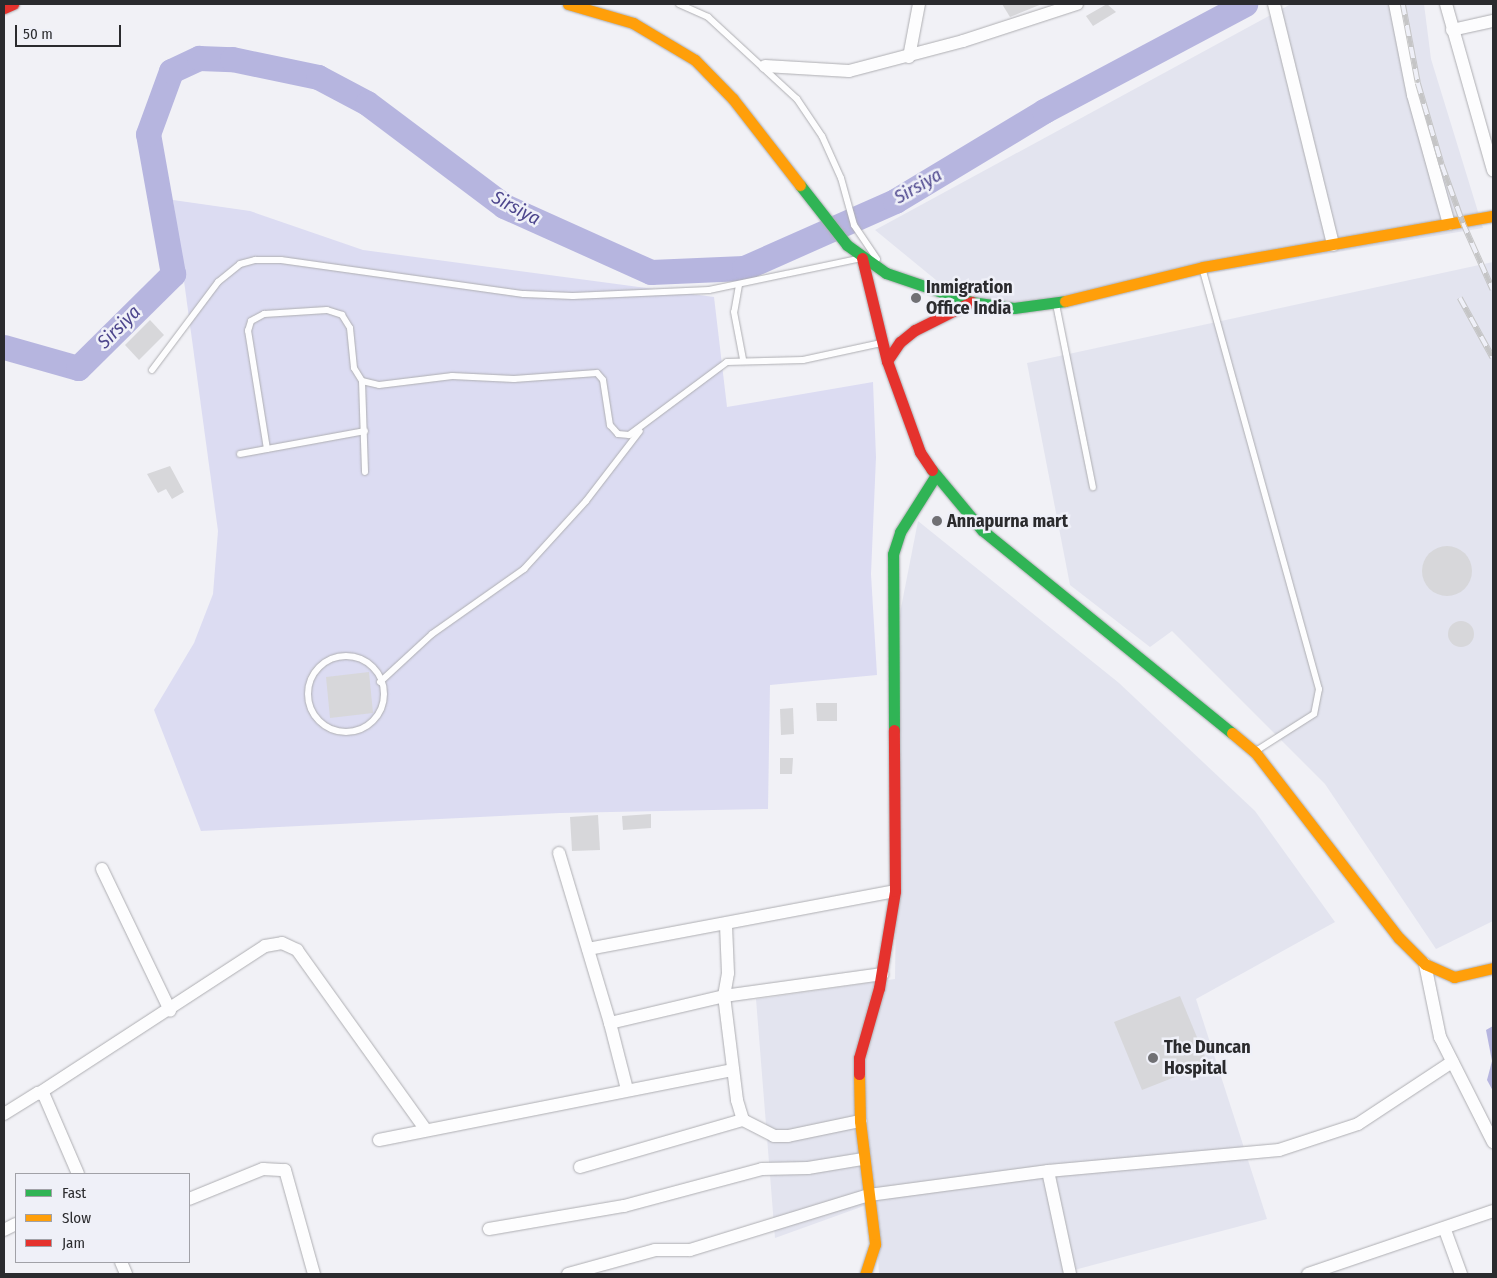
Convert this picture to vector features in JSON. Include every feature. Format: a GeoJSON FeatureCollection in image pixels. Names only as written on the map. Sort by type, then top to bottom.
{"type":"FeatureCollection","features":[{"type":"Feature","properties":{"kind":"street"},"geometry":{"type":"LineString","coordinates":[[4,8],[13,4]]}},
{"type":"Feature","properties":{"kind":"street"},"geometry":{"type":"LineString","coordinates":[[568,4],[633,23],[696,60],[734,99],[847,245],[862,258],[886,273],[971,302],[1014,308],[1056,303],[1203,267],[1493,216]]}},
{"type":"Feature","properties":{"kind":"street"},"geometry":{"type":"LineString","coordinates":[[909,58],[919,4]]}},
{"type":"Feature","properties":{"kind":"street"},"geometry":{"type":"LineString","coordinates":[[765,66],[849,71],[909,58],[1050,8],[1077,4]]}},
{"type":"Feature","properties":{"kind":"street"},"geometry":{"type":"LineString","coordinates":[[1274,4],[1333,245]]}},
{"type":"Feature","properties":{"kind":"street"},"geometry":{"type":"LineString","coordinates":[[1395,4],[1413,95],[1449,224]]}},
{"type":"Feature","properties":{"kind":"street"},"geometry":{"type":"LineString","coordinates":[[1446,4],[1493,170]]}},
{"type":"Feature","properties":{"kind":"street"},"geometry":{"type":"LineString","coordinates":[[1452,30],[1493,21]]}},
{"type":"Feature","properties":{"kind":"street"},"geometry":{"type":"LineString","coordinates":[[862,258],[887,361],[920,452],[936,475],[982,530],[1088,612],[1255,752],[1400,938],[1425,964],[1454,976],[1493,968]]}},
{"type":"Feature","properties":{"kind":"street"},"geometry":{"type":"LineString","coordinates":[[887,361],[900,342],[915,330],[971,302]]}},
{"type":"Feature","properties":{"kind":"street"},"geometry":{"type":"LineString","coordinates":[[865,1274],[875,1244],[860,1121],[859,1058],[882,974],[895,891],[893,554],[900,532],[936,475]]}},
{"type":"Feature","properties":{"kind":"street"},"geometry":{"type":"LineString","coordinates":[[559,853],[610,1023],[627,1089]]}},
{"type":"Feature","properties":{"kind":"street"},"geometry":{"type":"LineString","coordinates":[[102,869],[170,1010]]}},
{"type":"Feature","properties":{"kind":"street"},"geometry":{"type":"LineString","coordinates":[[588,949],[726,925],[895,891]]}},
{"type":"Feature","properties":{"kind":"street"},"geometry":{"type":"LineString","coordinates":[[726,925],[728,973],[724,996],[733,1070],[743,1120]]}},
{"type":"Feature","properties":{"kind":"street"},"geometry":{"type":"LineString","coordinates":[[4,1114],[170,1010],[265,946],[282,943],[297,950],[426,1130]]}},
{"type":"Feature","properties":{"kind":"street"},"geometry":{"type":"LineString","coordinates":[[1425,964],[1440,1038],[1493,1142]]}},
{"type":"Feature","properties":{"kind":"street"},"geometry":{"type":"LineString","coordinates":[[610,1023],[724,996],[882,974]]}},
{"type":"Feature","properties":{"kind":"street"},"geometry":{"type":"LineString","coordinates":[[568,1274],[655,1250],[690,1250],[869,1195],[1048,1171],[1279,1150],[1358,1124],[1452,1062]]}},
{"type":"Feature","properties":{"kind":"street"},"geometry":{"type":"LineString","coordinates":[[379,1140],[627,1089],[733,1070]]}},
{"type":"Feature","properties":{"kind":"street"},"geometry":{"type":"LineString","coordinates":[[41,1092],[78,1173]]}},
{"type":"Feature","properties":{"kind":"street"},"geometry":{"type":"LineString","coordinates":[[580,1167],[743,1120],[774,1136],[788,1136],[860,1121]]}},
{"type":"Feature","properties":{"kind":"street"},"geometry":{"type":"LineString","coordinates":[[489,1229],[624,1206],[762,1169],[808,1168],[864,1159]]}},
{"type":"Feature","properties":{"kind":"street"},"geometry":{"type":"LineString","coordinates":[[190,1199],[263,1169],[285,1170],[314,1274]]}},
{"type":"Feature","properties":{"kind":"street"},"geometry":{"type":"LineString","coordinates":[[1048,1171],[1070,1274]]}},
{"type":"Feature","properties":{"kind":"street"},"geometry":{"type":"LineString","coordinates":[[1308,1274],[1416,1236],[1445,1230],[1493,1211]]}},
{"type":"Feature","properties":{"kind":"street"},"geometry":{"type":"LineString","coordinates":[[1445,1230],[1461,1274]]}},
{"type":"Feature","properties":{"kind":"lane"},"geometry":{"type":"LineString","coordinates":[[679,4],[708,16],[765,66],[797,99],[822,136],[841,178],[854,225],[886,273]]}},
{"type":"Feature","properties":{"kind":"lane"},"geometry":{"type":"LineString","coordinates":[[152,370],[218,282],[240,264],[255,260],[281,260],[524,294],[592,296],[708,290],[862,258]]}},
{"type":"Feature","properties":{"kind":"lane"},"geometry":{"type":"LineString","coordinates":[[1203,267],[1319,689],[1314,714],[1255,752]]}},
{"type":"Feature","properties":{"kind":"lane"},"geometry":{"type":"LineString","coordinates":[[739,285],[734,312],[743,359]]}},
{"type":"Feature","properties":{"kind":"lane"},"geometry":{"type":"LineString","coordinates":[[1056,303],[1093,488]]}},
{"type":"Feature","properties":{"kind":"lane"},"geometry":{"type":"LineString","coordinates":[[266,449],[248,332],[251,321],[264,314],[327,310],[342,315],[350,328],[354,368],[362,381],[365,472]]}},
{"type":"Feature","properties":{"kind":"lane"},"geometry":{"type":"LineString","coordinates":[[380,682],[432,634],[524,568],[586,500],[640,430],[698,380],[728,362],[743,359],[803,360],[883,343]]}},
{"type":"Feature","properties":{"kind":"lane"},"geometry":{"type":"LineString","coordinates":[[362,381],[379,385],[452,376],[514,379],[597,374],[603,380],[607,418],[614,432],[630,435],[640,430]]}},
{"type":"Feature","properties":{"kind":"lane"},"geometry":{"type":"LineString","coordinates":[[240,454],[365,432]]}},
{"type":"Feature","properties":{"kind":"lane"},"geometry":{"type":"LineString","coordinates":[[347,656],[366,659],[375,666],[380,682],[383,701],[377,720],[359,730],[343,732],[325,727],[311,712],[312,677],[324,662],[347,656]]}},
{"type":"Feature","properties":{"kind":"shaded area"},"geometry":{"type":"Polygon","coordinates":[[[1291,4],[1424,4],[1431,59],[1483,228],[975,312],[875,230],[1291,4]]]}},
{"type":"Feature","properties":{"kind":"shaded area"},"geometry":{"type":"Polygon","coordinates":[[[173,200],[250,211],[363,250],[714,297],[727,407],[873,382],[876,457],[871,574],[877,675],[770,685],[768,809],[560,813],[201,831],[154,710],[194,643],[213,594],[218,531],[173,200]]]}},
{"type":"Feature","properties":{"kind":"shaded area"},"geometry":{"type":"Polygon","coordinates":[[[1493,262],[1493,921],[1436,949],[1325,784],[1172,631],[1150,647],[1070,585],[1027,363],[1493,262]]]}},
{"type":"Feature","properties":{"kind":"shaded area"},"geometry":{"type":"Polygon","coordinates":[[[918,521],[1119,683],[1255,811],[1335,922],[1196,999],[1267,1219],[1059,1274],[879,1274],[875,1202],[775,1238],[756,999],[895,979],[900,613],[918,521]]]}},
{"type":"Feature","properties":{"kind":"water"},"geometry":{"type":"Polygon","coordinates":[[[1493,1026],[1493,1091],[1487,1080],[1492,1061],[1486,1030],[1493,1026]]]}},
{"type":"Feature","properties":{"kind":"building"},"geometry":{"type":"Polygon","coordinates":[[[1002,4],[1042,4],[1010,17],[1002,4]]]}},
{"type":"Feature","properties":{"kind":"building"},"geometry":{"type":"Polygon","coordinates":[[[1107,4],[1116,12],[1093,26],[1086,16],[1107,4]]]}},
{"type":"Feature","properties":{"kind":"building"},"geometry":{"type":"Polygon","coordinates":[[[150,320],[164,335],[139,360],[125,345],[150,320]]]}},
{"type":"Feature","properties":{"kind":"building"},"geometry":{"type":"Polygon","coordinates":[[[170,466],[184,492],[172,499],[166,489],[158,493],[147,474],[170,466]]]}},
{"type":"Feature","properties":{"kind":"building"},"geometry":{"type":"Polygon","coordinates":[[[1442,546],[1452,546],[1465,553],[1472,566],[1472,576],[1465,589],[1452,596],[1442,596],[1433,592],[1426,585],[1422,576],[1422,566],[1426,557],[1433,550],[1442,546]]]}},
{"type":"Feature","properties":{"kind":"building"},"geometry":{"type":"Polygon","coordinates":[[[1461,621],[1470,625],[1474,634],[1470,643],[1461,647],[1452,643],[1448,634],[1452,625],[1461,621]]]}},
{"type":"Feature","properties":{"kind":"building"},"geometry":{"type":"Polygon","coordinates":[[[369,672],[373,713],[330,718],[326,677],[369,672]]]}},
{"type":"Feature","properties":{"kind":"building"},"geometry":{"type":"Polygon","coordinates":[[[816,703],[837,703],[837,721],[817,721],[816,703]]]}},
{"type":"Feature","properties":{"kind":"building"},"geometry":{"type":"Polygon","coordinates":[[[793,708],[794,734],[781,735],[780,709],[793,708]]]}},
{"type":"Feature","properties":{"kind":"building"},"geometry":{"type":"Polygon","coordinates":[[[780,758],[793,758],[792,774],[780,774],[780,758]]]}},
{"type":"Feature","properties":{"kind":"building"},"geometry":{"type":"Polygon","coordinates":[[[651,814],[651,828],[623,830],[622,816],[651,814]]]}},
{"type":"Feature","properties":{"kind":"building"},"geometry":{"type":"Polygon","coordinates":[[[598,815],[600,850],[572,851],[570,817],[598,815]]]}},
{"type":"Feature","properties":{"kind":"building"},"geometry":{"type":"Polygon","coordinates":[[[1180,996],[1208,1064],[1142,1090],[1114,1022],[1180,996]]]}},
{"type":"Feature","properties":{"kind":"waterway","name":"Sirsiya"},"geometry":{"type":"LineString","coordinates":[[4,347],[78,368],[173,274],[148,134],[171,71],[199,58],[232,59],[318,77],[367,103],[504,206],[651,272],[744,268],[895,201],[1044,111],[1245,4]]}},
{"type":"Feature","properties":{"kind":"railway"},"geometry":{"type":"LineString","coordinates":[[1403,4],[1418,83],[1442,165],[1463,223],[1493,290]]}},
{"type":"Feature","properties":{"kind":"railway"},"geometry":{"type":"LineString","coordinates":[[1460,298],[1493,358]]}},
{"type":"Feature","properties":{"kind":"traffic: fast"},"geometry":{"type":"LineString","coordinates":[[800,185],[847,245],[886,273],[971,302],[1014,308],[1065,301]]}},
{"type":"Feature","properties":{"kind":"traffic: fast"},"geometry":{"type":"LineString","coordinates":[[932,470],[982,530],[1232,733]]}},
{"type":"Feature","properties":{"kind":"traffic: fast"},"geometry":{"type":"LineString","coordinates":[[894,730],[893,554],[900,532],[936,475]]}},
{"type":"Feature","properties":{"kind":"traffic: slow"},"geometry":{"type":"LineString","coordinates":[[568,4],[633,23],[695,60],[733,99],[800,185]]}},
{"type":"Feature","properties":{"kind":"traffic: slow"},"geometry":{"type":"LineString","coordinates":[[1065,301],[1203,267],[1493,216]]}},
{"type":"Feature","properties":{"kind":"traffic: slow"},"geometry":{"type":"LineString","coordinates":[[1232,733],[1255,752],[1399,938],[1425,964],[1454,977],[1493,968]]}},
{"type":"Feature","properties":{"kind":"traffic: slow"},"geometry":{"type":"LineString","coordinates":[[859,1074],[860,1121],[875,1244],[865,1274]]}},
{"type":"Feature","properties":{"kind":"traffic: jam"},"geometry":{"type":"LineString","coordinates":[[4,8],[13,4]]}},
{"type":"Feature","properties":{"kind":"traffic: jam"},"geometry":{"type":"LineString","coordinates":[[862,258],[887,361]]}},
{"type":"Feature","properties":{"kind":"traffic: jam"},"geometry":{"type":"LineString","coordinates":[[932,470],[920,452],[887,361],[900,342],[915,330],[971,302]]}},
{"type":"Feature","properties":{"kind":"traffic: jam"},"geometry":{"type":"LineString","coordinates":[[859,1074],[859,1058],[879,988],[895,891],[894,730]]}},
{"type":"Feature","properties":{"kind":"place","name":"Inmigration Office India"},"geometry":{"type":"Point","coordinates":[916,298]}},
{"type":"Feature","properties":{"kind":"place","name":"Annapurna mart"},"geometry":{"type":"Point","coordinates":[937,521]}},
{"type":"Feature","properties":{"kind":"place","name":"The Duncan Hospital"},"geometry":{"type":"Point","coordinates":[1153,1058]}}]}
